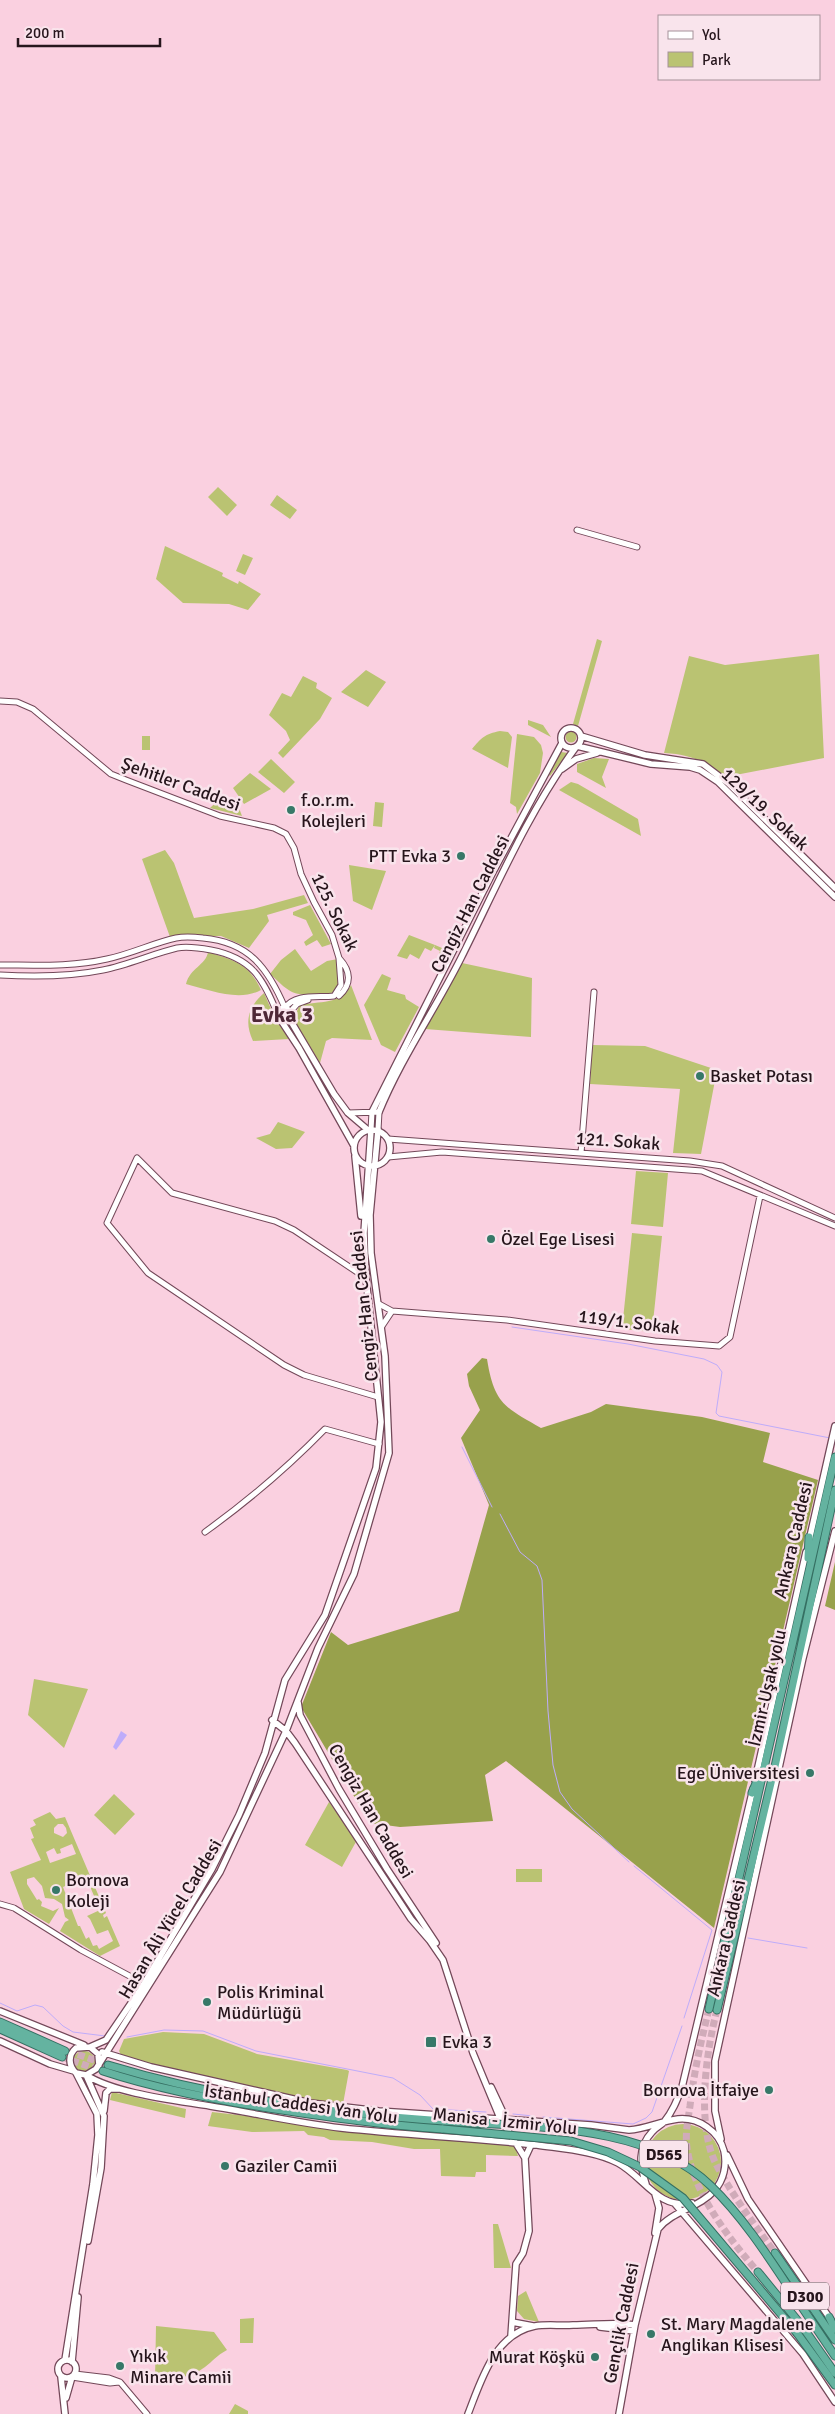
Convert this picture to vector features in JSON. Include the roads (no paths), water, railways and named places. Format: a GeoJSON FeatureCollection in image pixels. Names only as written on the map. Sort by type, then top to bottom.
{"type":"FeatureCollection","features":[{"type":"Feature","properties":{"kind":"highway","name":"Ankara Caddesi"},"geometry":{"type":"LineString","coordinates":[[807,1579],[835,1456]]}},
{"type":"Feature","properties":{"kind":"highway","name":"Ankara Caddesi"},"geometry":{"type":"LineString","coordinates":[[717,2010],[776,1762],[835,1490]]}},
{"type":"Feature","properties":{"kind":"highway"},"geometry":{"type":"LineString","coordinates":[[823,1541],[835,1507]]}},
{"type":"Feature","properties":{"kind":"highway"},"geometry":{"type":"LineString","coordinates":[[807,1579],[810,1537]]}},
{"type":"Feature","properties":{"kind":"highway","name":"İzmir-Uşak yolu"},"geometry":{"type":"LineString","coordinates":[[709,2009],[807,1579]]}},
{"type":"Feature","properties":{"kind":"highway"},"geometry":{"type":"LineString","coordinates":[[752,1793],[768,1752]]}},
{"type":"Feature","properties":{"kind":"highway"},"geometry":{"type":"LineString","coordinates":[[775,1788],[776,1762]]}},
{"type":"Feature","properties":{"kind":"highway"},"geometry":{"type":"LineString","coordinates":[[0,2022],[64,2054],[0,2029]]}},
{"type":"Feature","properties":{"kind":"highway","name":"Manisa - İzmir Yolu"},"geometry":{"type":"LineString","coordinates":[[103,2067],[182,2085],[312,2109],[570,2130],[610,2136],[650,2148],[694,2172],[723,2199],[745,2226],[835,2356]]}},
{"type":"Feature","properties":{"kind":"highway","name":"Manisa - İzmir Yolu"},"geometry":{"type":"LineString","coordinates":[[103,2067],[146,2084],[231,2102],[343,2120],[571,2141],[608,2152],[640,2167],[683,2198],[797,2334],[835,2385]]}},
{"type":"Feature","properties":{"kind":"highway","name":"D300"},"geometry":{"type":"LineString","coordinates":[[775,2253],[835,2340]]}},
{"type":"Feature","properties":{"kind":"highway","name":"D300"},"geometry":{"type":"LineString","coordinates":[[758,2272],[802,2326],[835,2372]]}},
{"type":"Feature","properties":{"kind":"highway"},"geometry":{"type":"LineString","coordinates":[[829,2317],[835,2328]]}},
{"type":"Feature","properties":{"kind":"main road"},"geometry":{"type":"LineString","coordinates":[[569,728],[578,730],[581,736],[580,742],[576,746],[569,748],[562,742],[562,734],[569,728]]}},
{"type":"Feature","properties":{"kind":"main road","name":"129/19. Sokak"},"geometry":{"type":"LineString","coordinates":[[581,736],[645,755],[703,764],[728,783],[835,888]]}},
{"type":"Feature","properties":{"kind":"main road","name":"Cengiz Han Caddesi"},"geometry":{"type":"LineString","coordinates":[[376,1112],[494,870],[562,742]]}},
{"type":"Feature","properties":{"kind":"main road","name":"129/19. Sokak"},"geometry":{"type":"LineString","coordinates":[[576,746],[651,764],[700,770],[718,782],[835,896]]}},
{"type":"Feature","properties":{"kind":"main road","name":"Cengiz Han Caddesi"},"geometry":{"type":"LineString","coordinates":[[376,1112],[461,959],[502,872],[557,773],[576,746]]}},
{"type":"Feature","properties":{"kind":"main road"},"geometry":{"type":"LineString","coordinates":[[557,773],[576,759],[601,752]]}},
{"type":"Feature","properties":{"kind":"main road"},"geometry":{"type":"LineString","coordinates":[[374,1166],[367,1166],[360,1161],[299,1048],[279,1017],[279,1010],[288,1012],[334,1094],[348,1113],[388,1139],[391,1148],[388,1157]]}},
{"type":"Feature","properties":{"kind":"main road"},"geometry":{"type":"LineString","coordinates":[[279,1017],[284,1021],[288,1012]]}},
{"type":"Feature","properties":{"kind":"main road"},"geometry":{"type":"LineString","coordinates":[[364,1233],[354,1149],[358,1136],[372,1130]]}},
{"type":"Feature","properties":{"kind":"main road","name":"Cengiz Han Caddesi"},"geometry":{"type":"LineString","coordinates":[[294,1667],[325,1614],[376,1468],[381,1422],[366,1278],[364,1233],[367,1166],[372,1130]]}},
{"type":"Feature","properties":{"kind":"main road","name":"Cengiz Han Caddesi"},"geometry":{"type":"LineString","coordinates":[[372,1130],[374,1166],[370,1215],[371,1253],[382,1326],[388,1398],[389,1453],[354,1574],[302,1686],[298,1701],[300,1715],[339,1789],[426,1933]]}},
{"type":"Feature","properties":{"kind":"main road","name":"121. Sokak"},"geometry":{"type":"LineString","coordinates":[[374,1166],[380,1164],[388,1157]]}},
{"type":"Feature","properties":{"kind":"main road","name":"Ankara Caddesi"},"geometry":{"type":"LineString","coordinates":[[663,2124],[676,2104],[682,2087],[752,1793],[835,1426]]}},
{"type":"Feature","properties":{"kind":"main road","name":"Ankara Caddesi"},"geometry":{"type":"LineString","coordinates":[[829,2317],[748,2199],[722,2143],[715,2111],[715,2061],[812,1619],[835,1532]]}},
{"type":"Feature","properties":{"kind":"main road","name":"Hasan Âli Yücel Caddesi"},"geometry":{"type":"LineString","coordinates":[[90,2047],[106,2040],[142,1988],[212,1869],[235,1823],[265,1753],[272,1720],[285,1680],[294,1667]]}},
{"type":"Feature","properties":{"kind":"main road","name":"Hasan Âli Yücel Caddesi"},"geometry":{"type":"LineString","coordinates":[[103,2067],[105,2053],[220,1872],[286,1731],[298,1701]]}},
{"type":"Feature","properties":{"kind":"main road","name":"Cengiz Han Caddesi"},"geometry":{"type":"LineString","coordinates":[[272,1720],[286,1731],[406,1912],[426,1933]]}},
{"type":"Feature","properties":{"kind":"main road"},"geometry":{"type":"LineString","coordinates":[[426,1933],[446,1960],[475,2049],[503,2118],[515,2144],[525,2158]]}},
{"type":"Feature","properties":{"kind":"main road"},"geometry":{"type":"LineString","coordinates":[[0,2011],[50,2033],[151,2067],[311,2103],[379,2111],[503,2118],[629,2130],[663,2124],[678,2119],[696,2121],[712,2130],[722,2143],[725,2164],[720,2183],[710,2195],[696,2202],[675,2204],[662,2199],[646,2184],[640,2167],[641,2153],[645,2141],[653,2131],[663,2124]]}},
{"type":"Feature","properties":{"kind":"main road"},"geometry":{"type":"LineString","coordinates":[[0,2041],[50,2064],[75,2072],[86,2076],[103,2067],[98,2054],[90,2047],[81,2046],[73,2051],[70,2060],[75,2072],[97,2114],[98,2134],[93,2184],[65,2360],[58,2367],[58,2372],[62,2377],[65,2414]]}},
{"type":"Feature","properties":{"kind":"main road"},"geometry":{"type":"LineString","coordinates":[[86,2076],[104,2116]]}},
{"type":"Feature","properties":{"kind":"main road","name":"İstanbul Caddesi Yan Yolu"},"geometry":{"type":"LineString","coordinates":[[86,2076],[124,2090],[169,2100],[338,2127],[531,2145],[596,2155],[618,2163],[646,2184]]}},
{"type":"Feature","properties":{"kind":"main road"},"geometry":{"type":"LineString","coordinates":[[72,2362],[81,2275],[101,2168],[106,2092],[110,2089],[124,2090]]}},
{"type":"Feature","properties":{"kind":"main road"},"geometry":{"type":"LineString","coordinates":[[511,2336],[516,2264],[523,2253],[529,2231],[525,2158],[531,2145]]}},
{"type":"Feature","properties":{"kind":"main road","name":"Gençlik Caddesi"},"geometry":{"type":"LineString","coordinates":[[619,2414],[634,2328],[655,2239],[659,2208],[655,2194]]}},
{"type":"Feature","properties":{"kind":"main road","name":"Gençlik Caddesi"},"geometry":{"type":"LineString","coordinates":[[655,2239],[664,2222],[683,2213],[696,2202]]}},
{"type":"Feature","properties":{"kind":"main road"},"geometry":{"type":"LineString","coordinates":[[675,2204],[803,2354],[835,2402]]}},
{"type":"Feature","properties":{"kind":"main road"},"geometry":{"type":"LineString","coordinates":[[512,2322],[535,2326],[588,2325],[634,2328]]}},
{"type":"Feature","properties":{"kind":"main road"},"geometry":{"type":"LineString","coordinates":[[468,2414],[482,2375],[495,2354],[511,2336],[535,2326]]}},
{"type":"Feature","properties":{"kind":"main road"},"geometry":{"type":"LineString","coordinates":[[65,2360],[72,2362],[76,2366],[65,2402]]}},
{"type":"Feature","properties":{"kind":"main road"},"geometry":{"type":"LineString","coordinates":[[62,2377],[73,2376]]}},
{"type":"Feature","properties":{"kind":"street"},"geometry":{"type":"LineString","coordinates":[[577,530],[637,547]]}},
{"type":"Feature","properties":{"kind":"street","name":"Şehitler Caddesi"},"geometry":{"type":"LineString","coordinates":[[0,701],[17,702],[33,709],[111,774],[203,810],[274,828],[286,834],[294,848],[297,861]]}},
{"type":"Feature","properties":{"kind":"street","name":"125. Sokak"},"geometry":{"type":"LineString","coordinates":[[288,1012],[302,1002],[338,996],[348,984],[349,976],[345,964],[339,958],[332,935],[314,902],[297,861]]}},
{"type":"Feature","properties":{"kind":"street"},"geometry":{"type":"LineString","coordinates":[[279,1017],[256,974],[246,962],[215,951],[178,948],[104,970],[75,975],[2,975],[2,965],[64,965],[107,959],[178,937],[219,941],[241,948],[251,954],[264,970],[288,1012],[297,999],[334,996],[337,994],[342,986],[339,958]]}},
{"type":"Feature","properties":{"kind":"street"},"geometry":{"type":"LineString","coordinates":[[246,962],[251,954]]}},
{"type":"Feature","properties":{"kind":"street"},"geometry":{"type":"LineString","coordinates":[[581,1153],[594,992]]}},
{"type":"Feature","properties":{"kind":"street"},"geometry":{"type":"LineString","coordinates":[[348,1113],[376,1112]]}},
{"type":"Feature","properties":{"kind":"street","name":"Cengiz Han Caddesi"},"geometry":{"type":"LineString","coordinates":[[372,1130],[376,1112]]}},
{"type":"Feature","properties":{"kind":"street","name":"121. Sokak"},"geometry":{"type":"LineString","coordinates":[[388,1139],[581,1153],[722,1166],[835,1218]]}},
{"type":"Feature","properties":{"kind":"street","name":"121. Sokak"},"geometry":{"type":"LineString","coordinates":[[388,1157],[442,1152],[702,1172],[835,1226]]}},
{"type":"Feature","properties":{"kind":"street"},"geometry":{"type":"LineString","coordinates":[[366,1278],[294,1230],[275,1222],[172,1193],[137,1158],[107,1223],[148,1273],[284,1365],[304,1375],[378,1397]]}},
{"type":"Feature","properties":{"kind":"street","name":"119/1. Sokak"},"geometry":{"type":"LineString","coordinates":[[379,1304],[392,1311],[507,1320],[655,1341],[719,1346],[730,1337],[760,1196]]}},
{"type":"Feature","properties":{"kind":"street"},"geometry":{"type":"LineString","coordinates":[[382,1326],[392,1311]]}},
{"type":"Feature","properties":{"kind":"street"},"geometry":{"type":"LineString","coordinates":[[205,1532],[242,1506],[325,1429],[379,1444]]}},
{"type":"Feature","properties":{"kind":"street"},"geometry":{"type":"LineString","coordinates":[[0,1904],[14,1908],[82,1950],[137,1980],[144,1994]]}},
{"type":"Feature","properties":{"kind":"street"},"geometry":{"type":"LineString","coordinates":[[73,2376],[109,2378],[119,2382],[147,2414]]}},
{"type":"Feature","properties":{"kind":"waterway"},"geometry":{"type":"LineString","coordinates":[[512,1327],[628,1344],[704,1359],[717,1365],[722,1372],[716,1413],[719,1416],[830,1438]]}},
{"type":"Feature","properties":{"kind":"waterway"},"geometry":{"type":"LineString","coordinates":[[462,1447],[492,1507]]}},
{"type":"Feature","properties":{"kind":"waterway"},"geometry":{"type":"LineString","coordinates":[[500,1514],[520,1552],[537,1566],[542,1580],[548,1711],[553,1765],[560,1792],[572,1809],[629,1862]]}},
{"type":"Feature","properties":{"kind":"waterway"},"geometry":{"type":"LineString","coordinates":[[634,1866],[712,1930],[684,2018]]}},
{"type":"Feature","properties":{"kind":"waterway"},"geometry":{"type":"LineString","coordinates":[[748,1938],[807,1948]]}},
{"type":"Feature","properties":{"kind":"waterway"},"geometry":{"type":"LineString","coordinates":[[0,2003],[17,2011],[35,2005],[43,2007],[63,2026],[73,2032],[105,2036]]}},
{"type":"Feature","properties":{"kind":"waterway"},"geometry":{"type":"LineString","coordinates":[[543,2117],[633,2124],[646,2118],[652,2112],[682,2026]]}},
{"type":"Feature","properties":{"kind":"waterway"},"geometry":{"type":"LineString","coordinates":[[127,2037],[164,2030],[203,2031],[256,2051],[393,2078],[420,2095],[433,2109],[486,2112]]}},
{"type":"Feature","properties":{"kind":"waterway"},"geometry":{"type":"LineString","coordinates":[[513,2114],[533,2116]]}},
{"type":"Feature","properties":{"kind":"tunnel"},"geometry":{"type":"LineString","coordinates":[[709,2009],[694,2081],[687,2127],[687,2148],[691,2165],[704,2198],[724,2230],[758,2272]]}},
{"type":"Feature","properties":{"kind":"tunnel"},"geometry":{"type":"LineString","coordinates":[[717,2010],[709,2046],[705,2088],[706,2129],[710,2148],[716,2164],[729,2187],[775,2253]]}},
{"type":"Feature","properties":{"kind":"tunnel"},"geometry":{"type":"LineString","coordinates":[[68,2051],[105,2064]]}},
{"type":"Feature","properties":{"kind":"tunnel"},"geometry":{"type":"LineString","coordinates":[[62,2057],[102,2071]]}},
{"type":"Feature","properties":{"kind":"place","name":"f.o.r.m. Kolejleri"},"geometry":{"type":"Point","coordinates":[291,810]}},
{"type":"Feature","properties":{"kind":"place","name":"PTT Evka 3"},"geometry":{"type":"Point","coordinates":[461,856]}},
{"type":"Feature","properties":{"kind":"place","name":"Basket Potası"},"geometry":{"type":"Point","coordinates":[700,1076]}},
{"type":"Feature","properties":{"kind":"place","name":"Özel Ege Lisesi"},"geometry":{"type":"Point","coordinates":[491,1239]}},
{"type":"Feature","properties":{"kind":"place","name":"Ege Üniversitesi"},"geometry":{"type":"Point","coordinates":[810,1773]}},
{"type":"Feature","properties":{"kind":"place","name":"Bornova Koleji"},"geometry":{"type":"Point","coordinates":[56,1890]}},
{"type":"Feature","properties":{"kind":"place","name":"Polis Kriminal Müdürlüğü"},"geometry":{"type":"Point","coordinates":[207,2002]}},
{"type":"Feature","properties":{"kind":"place","name":"Evka 3"},"geometry":{"type":"Point","coordinates":[431,2042]}},
{"type":"Feature","properties":{"kind":"place","name":"Bornova İtfaiye"},"geometry":{"type":"Point","coordinates":[769,2090]}},
{"type":"Feature","properties":{"kind":"place","name":"Gaziler Camii"},"geometry":{"type":"Point","coordinates":[225,2166]}},
{"type":"Feature","properties":{"kind":"place","name":"St. Mary Magdalene Anglikan Klisesi"},"geometry":{"type":"Point","coordinates":[651,2334]}},
{"type":"Feature","properties":{"kind":"place","name":"Murat Köşkü"},"geometry":{"type":"Point","coordinates":[595,2357]}},
{"type":"Feature","properties":{"kind":"place","name":"Yıkık Minare Camii"},"geometry":{"type":"Point","coordinates":[120,2366]}},
{"type":"Feature","properties":{"kind":"district","name":"Evka 3"},"geometry":{"type":"Point","coordinates":[282,1014]}}]}
